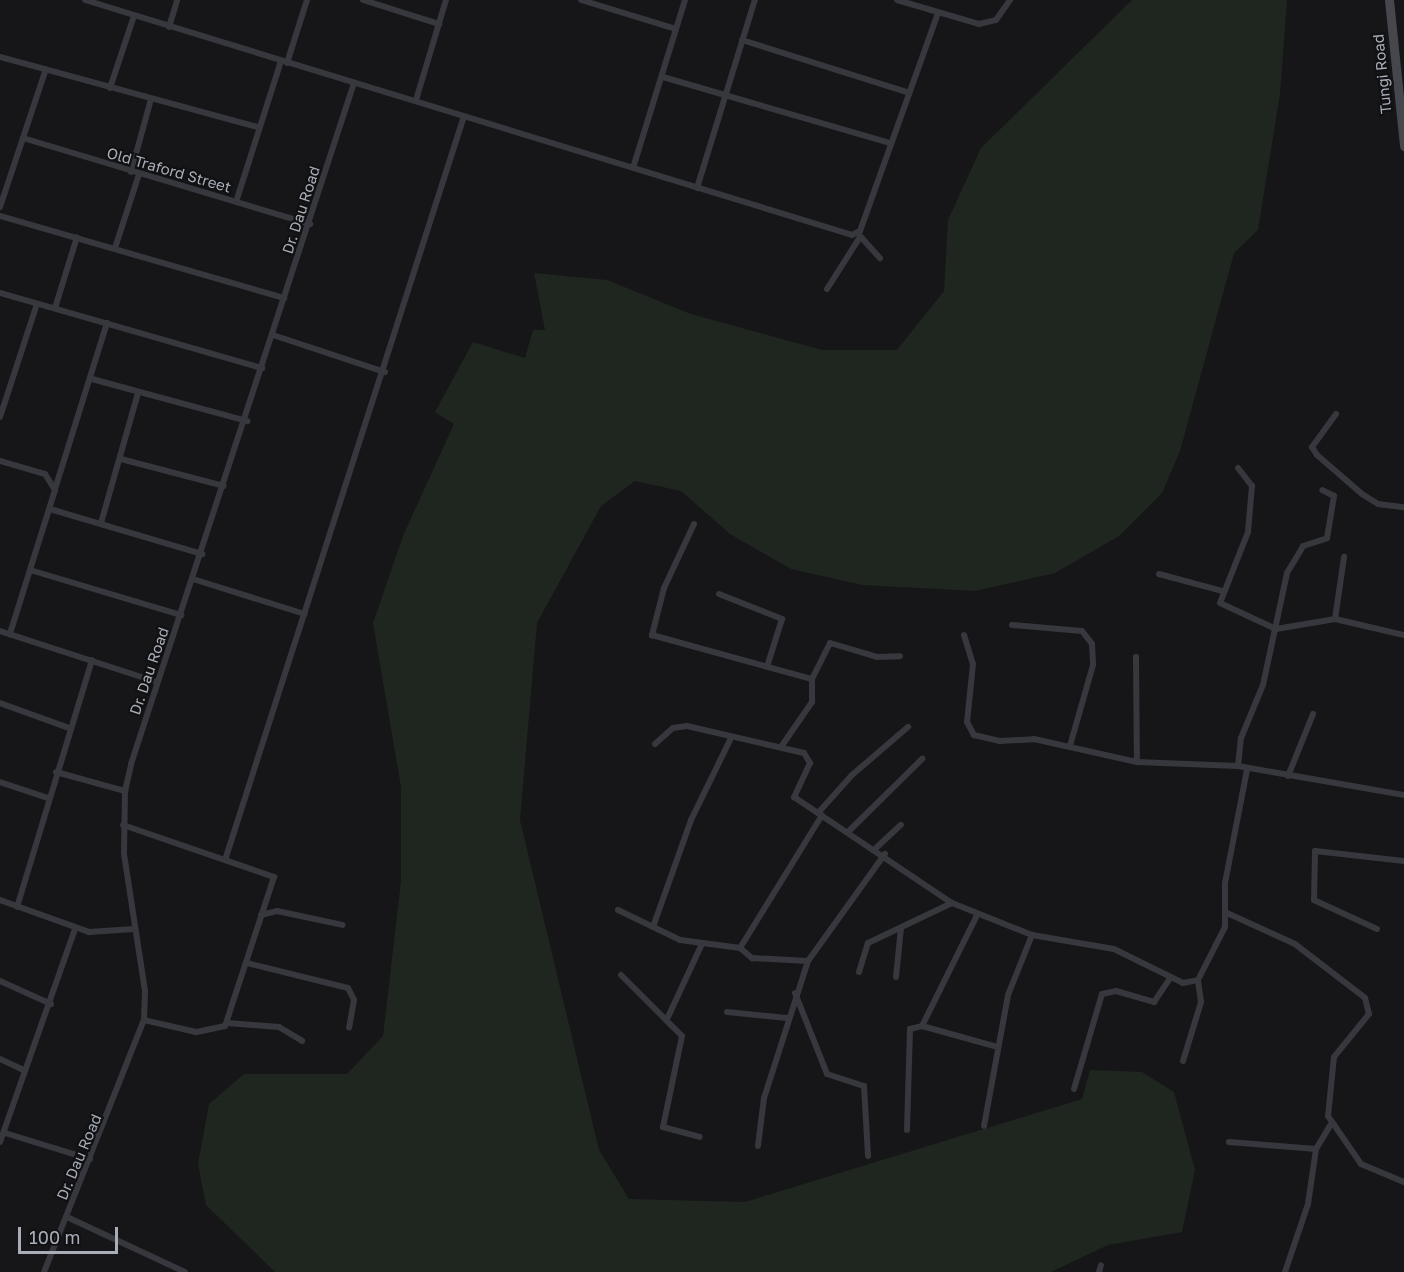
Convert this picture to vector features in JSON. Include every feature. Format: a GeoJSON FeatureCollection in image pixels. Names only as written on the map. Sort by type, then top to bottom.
{"type":"FeatureCollection","features":[{"type":"Feature","properties":{"kind":"main road","name":"Tungi Road"},"geometry":{"type":"LineString","coordinates":[[1389,0],[1404,146]]}},
{"type":"Feature","properties":{"kind":"street"},"geometry":{"type":"LineString","coordinates":[[85,0],[107,3],[134,16],[169,27],[416,100],[697,188],[860,235],[880,258]]}},
{"type":"Feature","properties":{"kind":"street"},"geometry":{"type":"LineString","coordinates":[[169,27],[177,0]]}},
{"type":"Feature","properties":{"kind":"street"},"geometry":{"type":"LineString","coordinates":[[236,202],[257,127],[307,0]]}},
{"type":"Feature","properties":{"kind":"street"},"geometry":{"type":"LineString","coordinates":[[363,0],[439,24]]}},
{"type":"Feature","properties":{"kind":"street"},"geometry":{"type":"LineString","coordinates":[[416,100],[446,0]]}},
{"type":"Feature","properties":{"kind":"street"},"geometry":{"type":"LineString","coordinates":[[581,0],[676,29]]}},
{"type":"Feature","properties":{"kind":"street"},"geometry":{"type":"LineString","coordinates":[[633,168],[686,0]]}},
{"type":"Feature","properties":{"kind":"street"},"geometry":{"type":"LineString","coordinates":[[697,188],[755,0]]}},
{"type":"Feature","properties":{"kind":"street"},"geometry":{"type":"LineString","coordinates":[[897,0],[938,13],[989,23],[1010,0]]}},
{"type":"Feature","properties":{"kind":"street"},"geometry":{"type":"LineString","coordinates":[[827,289],[860,235],[907,92],[938,13]]}},
{"type":"Feature","properties":{"kind":"street"},"geometry":{"type":"LineString","coordinates":[[110,88],[134,16]]}},
{"type":"Feature","properties":{"kind":"street"},"geometry":{"type":"LineString","coordinates":[[742,39],[907,92]]}},
{"type":"Feature","properties":{"kind":"street"},"geometry":{"type":"LineString","coordinates":[[0,57],[257,127]]}},
{"type":"Feature","properties":{"kind":"street"},"geometry":{"type":"LineString","coordinates":[[0,207],[46,69]]}},
{"type":"Feature","properties":{"kind":"street"},"geometry":{"type":"LineString","coordinates":[[663,77],[890,143]]}},
{"type":"Feature","properties":{"kind":"street","name":"Dr. Dau Road"},"geometry":{"type":"LineString","coordinates":[[44,1272],[144,1020],[123,825],[125,791],[157,682],[247,421],[354,82]]}},
{"type":"Feature","properties":{"kind":"street"},"geometry":{"type":"LineString","coordinates":[[131,172],[151,99]]}},
{"type":"Feature","properties":{"kind":"street"},"geometry":{"type":"LineString","coordinates":[[226,857],[385,372],[464,116]]}},
{"type":"Feature","properties":{"kind":"street","name":"Old Traford Street"},"geometry":{"type":"LineString","coordinates":[[23,138],[310,224]]}},
{"type":"Feature","properties":{"kind":"street"},"geometry":{"type":"LineString","coordinates":[[115,248],[140,174]]}},
{"type":"Feature","properties":{"kind":"street"},"geometry":{"type":"LineString","coordinates":[[0,216],[284,298]]}},
{"type":"Feature","properties":{"kind":"street"},"geometry":{"type":"LineString","coordinates":[[55,308],[77,237]]}},
{"type":"Feature","properties":{"kind":"street"},"geometry":{"type":"LineString","coordinates":[[0,294],[262,368]]}},
{"type":"Feature","properties":{"kind":"street"},"geometry":{"type":"LineString","coordinates":[[0,417],[37,304]]}},
{"type":"Feature","properties":{"kind":"street"},"geometry":{"type":"LineString","coordinates":[[10,634],[108,323]]}},
{"type":"Feature","properties":{"kind":"street"},"geometry":{"type":"LineString","coordinates":[[273,335],[385,372]]}},
{"type":"Feature","properties":{"kind":"street"},"geometry":{"type":"LineString","coordinates":[[92,379],[247,421]]}},
{"type":"Feature","properties":{"kind":"street"},"geometry":{"type":"LineString","coordinates":[[101,523],[138,393]]}},
{"type":"Feature","properties":{"kind":"street"},"geometry":{"type":"LineString","coordinates":[[1336,414],[1312,447],[1317,455],[1362,494],[1378,504],[1404,507]]}},
{"type":"Feature","properties":{"kind":"street"},"geometry":{"type":"LineString","coordinates":[[121,459],[225,486]]}},
{"type":"Feature","properties":{"kind":"street"},"geometry":{"type":"LineString","coordinates":[[0,461],[45,474],[55,490]]}},
{"type":"Feature","properties":{"kind":"street"},"geometry":{"type":"LineString","coordinates":[[1238,468],[1252,486],[1248,532],[1222,591],[1222,604],[1276,629],[1335,619],[1404,635]]}},
{"type":"Feature","properties":{"kind":"street"},"geometry":{"type":"LineString","coordinates":[[1238,766],[1241,738],[1263,685],[1276,629],[1283,582],[1303,546],[1327,538],[1334,496],[1322,490]]}},
{"type":"Feature","properties":{"kind":"street"},"geometry":{"type":"LineString","coordinates":[[50,508],[202,554]]}},
{"type":"Feature","properties":{"kind":"street"},"geometry":{"type":"LineString","coordinates":[[694,524],[664,588],[652,635],[812,679]]}},
{"type":"Feature","properties":{"kind":"street"},"geometry":{"type":"LineString","coordinates":[[1335,619],[1344,557]]}},
{"type":"Feature","properties":{"kind":"street"},"geometry":{"type":"LineString","coordinates":[[30,570],[181,615]]}},
{"type":"Feature","properties":{"kind":"street"},"geometry":{"type":"LineString","coordinates":[[1159,574],[1222,591]]}},
{"type":"Feature","properties":{"kind":"street"},"geometry":{"type":"LineString","coordinates":[[193,579],[305,614]]}},
{"type":"Feature","properties":{"kind":"street"},"geometry":{"type":"LineString","coordinates":[[719,594],[782,619],[767,668]]}},
{"type":"Feature","properties":{"kind":"street"},"geometry":{"type":"LineString","coordinates":[[1012,625],[1082,631],[1092,644],[1093,665],[1071,746]]}},
{"type":"Feature","properties":{"kind":"street"},"geometry":{"type":"LineString","coordinates":[[0,631],[157,682]]}},
{"type":"Feature","properties":{"kind":"street"},"geometry":{"type":"LineString","coordinates":[[964,634],[973,664],[968,730],[1000,741],[1019,738],[1071,746],[1137,762],[1238,766],[1247,770],[1287,777],[1404,795]]}},
{"type":"Feature","properties":{"kind":"street"},"geometry":{"type":"LineString","coordinates":[[781,747],[812,702],[812,679],[831,643],[884,659],[900,656]]}},
{"type":"Feature","properties":{"kind":"street"},"geometry":{"type":"LineString","coordinates":[[1136,657],[1137,762]]}},
{"type":"Feature","properties":{"kind":"street"},"geometry":{"type":"LineString","coordinates":[[17,907],[69,728],[92,660]]}},
{"type":"Feature","properties":{"kind":"street"},"geometry":{"type":"LineString","coordinates":[[0,703],[69,728]]}},
{"type":"Feature","properties":{"kind":"street"},"geometry":{"type":"LineString","coordinates":[[1287,777],[1313,714]]}},
{"type":"Feature","properties":{"kind":"street"},"geometry":{"type":"LineString","coordinates":[[655,744],[680,726],[781,747],[809,756],[793,795],[876,848],[952,903],[976,917],[1032,935],[1114,949],[1169,980],[1198,980]]}},
{"type":"Feature","properties":{"kind":"street"},"geometry":{"type":"LineString","coordinates":[[740,948],[820,814],[852,775],[908,727]]}},
{"type":"Feature","properties":{"kind":"street"},"geometry":{"type":"LineString","coordinates":[[653,927],[691,820],[731,738]]}},
{"type":"Feature","properties":{"kind":"street"},"geometry":{"type":"LineString","coordinates":[[849,831],[922,759]]}},
{"type":"Feature","properties":{"kind":"street"},"geometry":{"type":"LineString","coordinates":[[1183,1061],[1201,1002],[1198,980],[1219,944],[1227,913],[1225,883],[1247,770]]}},
{"type":"Feature","properties":{"kind":"street"},"geometry":{"type":"LineString","coordinates":[[56,772],[125,791]]}},
{"type":"Feature","properties":{"kind":"street"},"geometry":{"type":"LineString","coordinates":[[0,782],[48,798]]}},
{"type":"Feature","properties":{"kind":"street"},"geometry":{"type":"LineString","coordinates":[[123,825],[273,874],[227,1023],[218,1031],[196,1032],[144,1020]]}},
{"type":"Feature","properties":{"kind":"street"},"geometry":{"type":"LineString","coordinates":[[876,848],[901,825]]}},
{"type":"Feature","properties":{"kind":"street"},"geometry":{"type":"LineString","coordinates":[[1377,928],[1314,900],[1315,851],[1404,861]]}},
{"type":"Feature","properties":{"kind":"street"},"geometry":{"type":"LineString","coordinates":[[758,1146],[764,1098],[795,992],[808,961],[885,854]]}},
{"type":"Feature","properties":{"kind":"street"},"geometry":{"type":"LineString","coordinates":[[0,900],[75,929],[134,929]]}},
{"type":"Feature","properties":{"kind":"street"},"geometry":{"type":"LineString","coordinates":[[859,972],[868,943],[952,903]]}},
{"type":"Feature","properties":{"kind":"street"},"geometry":{"type":"LineString","coordinates":[[618,910],[701,946],[740,948],[752,958],[808,961]]}},
{"type":"Feature","properties":{"kind":"street"},"geometry":{"type":"LineString","coordinates":[[261,915],[277,911],[343,925]]}},
{"type":"Feature","properties":{"kind":"street"},"geometry":{"type":"LineString","coordinates":[[1227,913],[1295,944],[1352,985],[1369,1006],[1369,1014],[1334,1057],[1327,1099],[1331,1124],[1361,1164],[1404,1182]]}},
{"type":"Feature","properties":{"kind":"street"},"geometry":{"type":"LineString","coordinates":[[922,1026],[976,917]]}},
{"type":"Feature","properties":{"kind":"street"},"geometry":{"type":"LineString","coordinates":[[896,977],[902,928]]}},
{"type":"Feature","properties":{"kind":"street"},"geometry":{"type":"LineString","coordinates":[[0,1142],[5,1133],[24,1070],[51,1004],[75,929]]}},
{"type":"Feature","properties":{"kind":"street"},"geometry":{"type":"LineString","coordinates":[[984,1126],[997,1047],[1013,977],[1032,935]]}},
{"type":"Feature","properties":{"kind":"street"},"geometry":{"type":"LineString","coordinates":[[668,1017],[701,946]]}},
{"type":"Feature","properties":{"kind":"street"},"geometry":{"type":"LineString","coordinates":[[247,963],[348,988],[354,1000],[349,1028]]}},
{"type":"Feature","properties":{"kind":"street"},"geometry":{"type":"LineString","coordinates":[[621,975],[668,1017],[682,1041],[663,1127],[700,1137]]}},
{"type":"Feature","properties":{"kind":"street"},"geometry":{"type":"LineString","coordinates":[[1074,1089],[1102,994],[1116,991],[1154,1002],[1169,980]]}},
{"type":"Feature","properties":{"kind":"street"},"geometry":{"type":"LineString","coordinates":[[0,981],[51,1004]]}},
{"type":"Feature","properties":{"kind":"street"},"geometry":{"type":"LineString","coordinates":[[795,992],[827,1074],[864,1086],[868,1156]]}},
{"type":"Feature","properties":{"kind":"street"},"geometry":{"type":"LineString","coordinates":[[727,1012],[787,1018]]}},
{"type":"Feature","properties":{"kind":"street"},"geometry":{"type":"LineString","coordinates":[[227,1023],[279,1027],[302,1041]]}},
{"type":"Feature","properties":{"kind":"street"},"geometry":{"type":"LineString","coordinates":[[908,1130],[906,1043],[910,1029],[922,1026],[997,1047]]}},
{"type":"Feature","properties":{"kind":"street"},"geometry":{"type":"LineString","coordinates":[[0,1059],[24,1070]]}},
{"type":"Feature","properties":{"kind":"street"},"geometry":{"type":"LineString","coordinates":[[1285,1272],[1308,1204],[1317,1149],[1331,1124]]}},
{"type":"Feature","properties":{"kind":"street"},"geometry":{"type":"LineString","coordinates":[[5,1133],[90,1159]]}},
{"type":"Feature","properties":{"kind":"street"},"geometry":{"type":"LineString","coordinates":[[1229,1142],[1317,1149]]}},
{"type":"Feature","properties":{"kind":"street"},"geometry":{"type":"LineString","coordinates":[[67,1217],[182,1271]]}},
{"type":"Feature","properties":{"kind":"shaded area"},"geometry":{"type":"Polygon","coordinates":[[[1132,0],[1287,0],[1280,94],[1258,230],[1234,253],[1180,451],[1162,493],[1119,536],[1055,573],[975,591],[863,585],[791,569],[730,534],[681,491],[635,481],[601,506],[537,623],[520,820],[599,1150],[629,1199],[745,1202],[1082,1099],[1090,1070],[1142,1072],[1174,1092],[1195,1170],[1182,1232],[1108,1245],[1051,1272],[275,1272],[206,1205],[198,1164],[209,1104],[244,1074],[347,1074],[383,1036],[401,881],[401,787],[373,623],[403,536],[454,424],[435,412],[473,342],[525,358],[533,330],[545,330],[534,273],[607,280],[691,314],[822,350],[897,350],[944,291],[948,220],[981,148],[1132,0]]]}}]}
